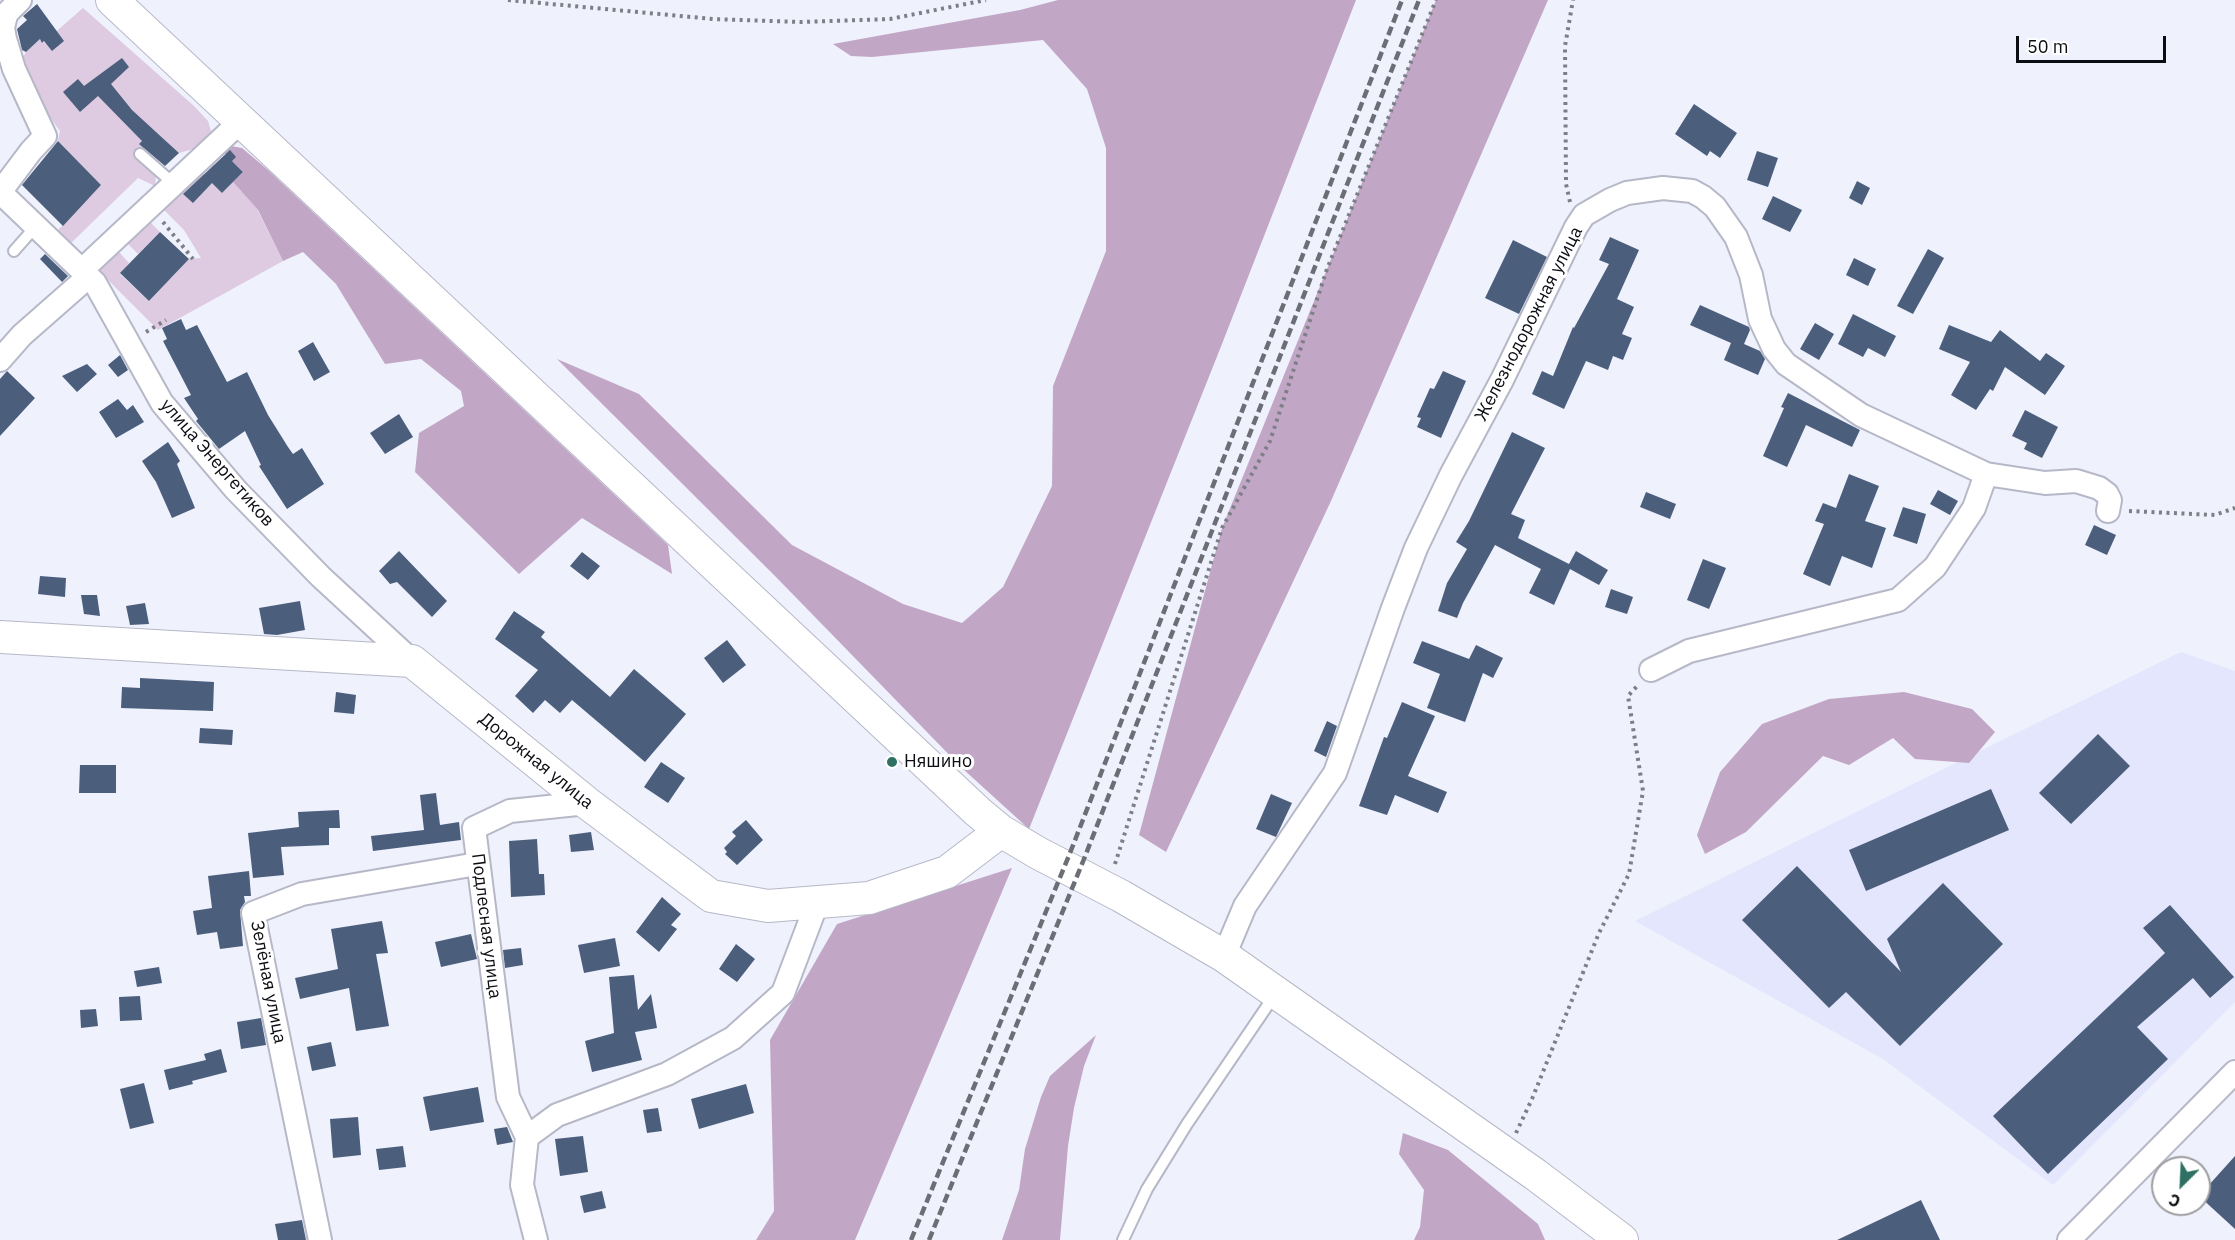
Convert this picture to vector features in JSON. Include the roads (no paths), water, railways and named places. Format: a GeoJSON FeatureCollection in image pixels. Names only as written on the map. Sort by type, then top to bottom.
{"type":"FeatureCollection","features":[{"type":"Feature","properties":{"kind":"street"},"geometry":{"type":"LineString","coordinates":[[0,192],[45,136],[14,69],[5,39],[7,13],[20,0]]}},
{"type":"Feature","properties":{"kind":"street"},"geometry":{"type":"LineString","coordinates":[[112,0],[978,812],[1001,831],[1191,935],[1224,956],[1277,991],[1536,1175],[1622,1240]]}},
{"type":"Feature","properties":{"kind":"street"},"geometry":{"type":"LineString","coordinates":[[0,360],[22,335],[174,184],[240,122]]}},
{"type":"Feature","properties":{"kind":"street","name":"Железнодорожная улица"},"geometry":{"type":"LineString","coordinates":[[1224,956],[1245,906],[1335,773],[1416,548],[1451,475],[1497,390],[1576,227],[1584,215],[1610,200],[1627,193],[1647,189],[1678,189],[1692,191],[1703,196],[1716,207],[1736,237],[1751,275],[1760,319],[1773,349],[1786,364],[1861,415],[1986,474],[2045,483],[2076,482],[2099,488],[2107,494],[2110,500],[2108,511]]}},
{"type":"Feature","properties":{"kind":"street","name":"улица Энергетиков"},"geometry":{"type":"LineString","coordinates":[[0,192],[95,283],[162,403],[236,490],[321,577],[412,661]]}},
{"type":"Feature","properties":{"kind":"street"},"geometry":{"type":"LineString","coordinates":[[1651,670],[1689,651],[1898,600],[1935,567],[1974,508],[1986,474]]}},
{"type":"Feature","properties":{"kind":"street"},"geometry":{"type":"LineString","coordinates":[[0,637],[412,661]]}},
{"type":"Feature","properties":{"kind":"street","name":"Дорожная улица"},"geometry":{"type":"LineString","coordinates":[[412,661],[587,803],[711,896],[768,906],[869,898],[947,872],[1001,831]]}},
{"type":"Feature","properties":{"kind":"street","name":"Подлесная улица"},"geometry":{"type":"LineString","coordinates":[[527,1137],[508,1097],[474,828],[510,811],[587,803]]}},
{"type":"Feature","properties":{"kind":"street","name":"Зелёная улица"},"geometry":{"type":"LineString","coordinates":[[320,1240],[253,913],[302,894],[477,864]]}},
{"type":"Feature","properties":{"kind":"street"},"geometry":{"type":"LineString","coordinates":[[536,1240],[522,1185],[527,1137],[557,1115],[667,1074],[733,1038],[783,993],[817,903]]}},
{"type":"Feature","properties":{"kind":"street"},"geometry":{"type":"LineString","coordinates":[[2069,1240],[2235,1072]]}},
{"type":"Feature","properties":{"kind":"lane"},"geometry":{"type":"LineString","coordinates":[[140,154],[174,184]]}},
{"type":"Feature","properties":{"kind":"lane"},"geometry":{"type":"LineString","coordinates":[[14,251],[36,226]]}},
{"type":"Feature","properties":{"kind":"lane"},"geometry":{"type":"LineString","coordinates":[[1123,1240],[1146,1189],[1186,1124],[1277,991]]}},
{"type":"Feature","properties":{"kind":"railway"},"geometry":{"type":"LineString","coordinates":[[911,1240],[1070,853],[1402,0]]}},
{"type":"Feature","properties":{"kind":"railway"},"geometry":{"type":"LineString","coordinates":[[929,1240],[1084,859],[1419,0]]}},
{"type":"Feature","properties":{"kind":"place","name":"Няшино"},"geometry":{"type":"Point","coordinates":[892,762]}}]}
